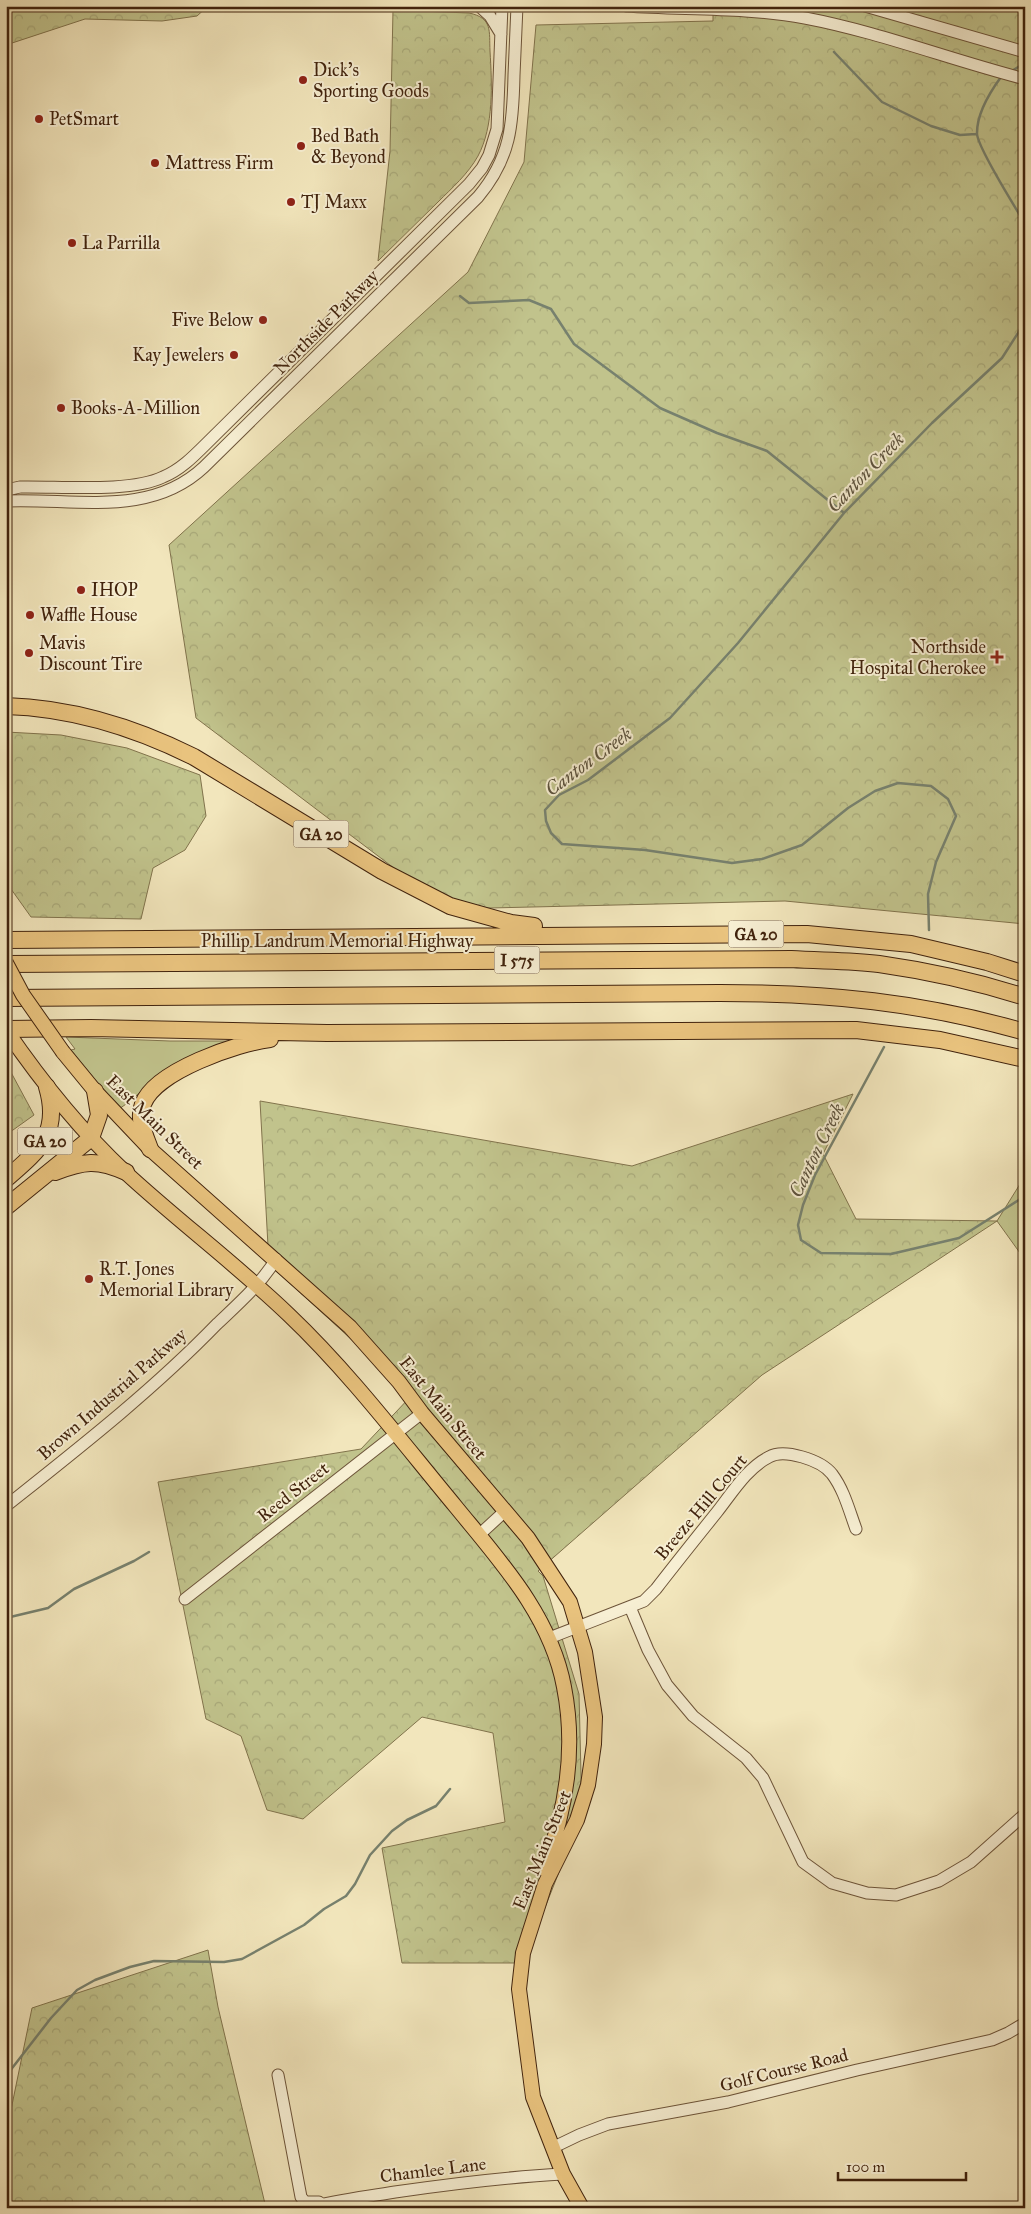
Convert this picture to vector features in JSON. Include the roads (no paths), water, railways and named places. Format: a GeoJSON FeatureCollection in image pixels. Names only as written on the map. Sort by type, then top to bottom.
{"type":"FeatureCollection","features":[{"type":"Feature","properties":{"kind":"highway","name":"GA 20"},"geometry":{"type":"LineString","coordinates":[[6,706],[50,709],[84,715],[121,726],[166,743],[202,762],[382,871],[450,906],[511,923],[601,934],[808,934],[848,936],[911,944],[987,962],[1025,974]]}},
{"type":"Feature","properties":{"kind":"highway"},"geometry":{"type":"LineString","coordinates":[[6,940],[601,934]]}},
{"type":"Feature","properties":{"kind":"highway","name":"Phillip Landrum Memorial Highway"},"geometry":{"type":"LineString","coordinates":[[6,963],[791,959],[877,964],[904,968],[962,980],[1025,997]]}},
{"type":"Feature","properties":{"kind":"highway","name":"I 575"},"geometry":{"type":"LineString","coordinates":[[6,998],[798,994],[863,998],[902,1004],[982,1020],[1025,1032]]}},
{"type":"Feature","properties":{"kind":"highway","name":"GA 20"},"geometry":{"type":"LineString","coordinates":[[6,1029],[91,1028],[327,1033],[856,1030],[940,1040],[1025,1059]]}},
{"type":"Feature","properties":{"kind":"highway"},"geometry":{"type":"LineString","coordinates":[[150,1149],[142,1125],[141,1110],[143,1103],[152,1090],[171,1077],[215,1053],[249,1043],[327,1033]]}},
{"type":"Feature","properties":{"kind":"highway","name":"GA 20"},"geometry":{"type":"LineString","coordinates":[[6,1179],[37,1151],[46,1139],[52,1114],[47,1087]]}},
{"type":"Feature","properties":{"kind":"highway"},"geometry":{"type":"LineString","coordinates":[[6,1207],[91,1138],[99,1115],[95,1091]]}},
{"type":"Feature","properties":{"kind":"highway"},"geometry":{"type":"LineString","coordinates":[[42,1178],[75,1165],[92,1162],[107,1164],[126,1172]]}},
{"type":"Feature","properties":{"kind":"main road","name":"East Main Street"},"geometry":{"type":"LineString","coordinates":[[6,963],[23,996],[63,1052],[95,1091],[150,1149],[276,1259],[350,1327],[399,1382],[422,1413],[528,1538],[562,1586],[570,1602],[585,1652],[595,1717],[594,1744],[588,1785],[577,1820],[545,1884],[525,1945]]}},
{"type":"Feature","properties":{"kind":"main road","name":"East Main Street"},"geometry":{"type":"LineString","coordinates":[[6,1029],[47,1087],[91,1138],[126,1172],[256,1286],[303,1330],[351,1381],[479,1535],[512,1578],[542,1622],[564,1685],[569,1724],[570,1755],[559,1821],[532,1904],[519,1989],[533,2097],[563,2174],[582,2208]]}},
{"type":"Feature","properties":{"kind":"street"},"geometry":{"type":"LineString","coordinates":[[479,6],[490,16],[501,34]]}},
{"type":"Feature","properties":{"kind":"street","name":"Northside Parkway"},"geometry":{"type":"LineString","coordinates":[[6,490],[20,487],[143,484],[174,472],[194,456],[426,229],[478,174],[489,155],[497,129],[502,6]]}},
{"type":"Feature","properties":{"kind":"street","name":"Northside Parkway"},"geometry":{"type":"LineString","coordinates":[[6,501],[124,501],[145,499],[170,491],[185,483],[204,467],[478,197],[491,180],[506,150],[512,126],[516,6]]}},
{"type":"Feature","properties":{"kind":"street"},"geometry":{"type":"LineString","coordinates":[[626,6],[758,12],[792,11],[1025,79]]}},
{"type":"Feature","properties":{"kind":"street"},"geometry":{"type":"LineString","coordinates":[[865,6],[1025,52]]}},
{"type":"Feature","properties":{"kind":"street","name":"Brown Industrial Parkway"},"geometry":{"type":"LineString","coordinates":[[6,1506],[102,1430],[173,1369],[256,1286],[276,1259]]}},
{"type":"Feature","properties":{"kind":"street","name":"Reed Street"},"geometry":{"type":"LineString","coordinates":[[185,1599],[422,1413]]}},
{"type":"Feature","properties":{"kind":"street","name":"Breeze Hill Court"},"geometry":{"type":"LineString","coordinates":[[549,1638],[644,1600],[656,1589],[735,1488],[756,1465],[770,1456],[781,1454],[795,1455],[813,1461],[830,1472],[842,1490],[856,1529]]}},
{"type":"Feature","properties":{"kind":"street"},"geometry":{"type":"LineString","coordinates":[[479,1535],[504,1512]]}},
{"type":"Feature","properties":{"kind":"street"},"geometry":{"type":"LineString","coordinates":[[630,1607],[648,1650],[667,1685],[693,1716],[746,1758],[763,1778],[803,1862],[832,1883],[867,1894],[896,1895],[939,1881],[972,1862],[1025,1814]]}},
{"type":"Feature","properties":{"kind":"street","name":"Golf Course Road"},"geometry":{"type":"LineString","coordinates":[[552,2148],[608,2124],[728,2102],[857,2070],[992,2040],[1025,2023]]}},
{"type":"Feature","properties":{"kind":"street"},"geometry":{"type":"LineString","coordinates":[[278,2075],[301,2197],[305,2202],[328,2202]]}},
{"type":"Feature","properties":{"kind":"street","name":"Chamlee Lane"},"geometry":{"type":"LineString","coordinates":[[308,2208],[328,2202],[416,2189],[526,2176],[563,2174]]}},
{"type":"Feature","properties":{"kind":"waterway"},"geometry":{"type":"LineString","coordinates":[[834,52],[882,102],[931,126],[960,135],[976,134]]}},
{"type":"Feature","properties":{"kind":"waterway","name":"Canton Creek"},"geometry":{"type":"LineString","coordinates":[[1010,72],[1025,63]]}},
{"type":"Feature","properties":{"kind":"waterway","name":"Canton Creek"},"geometry":{"type":"LineString","coordinates":[[1001,77],[989,96],[979,118],[978,140],[1025,227]]}},
{"type":"Feature","properties":{"kind":"waterway"},"geometry":{"type":"LineString","coordinates":[[460,296],[469,303],[529,300],[551,309],[574,344],[660,408],[717,433],[767,451],[844,513]]}},
{"type":"Feature","properties":{"kind":"waterway","name":"Canton Creek"},"geometry":{"type":"LineString","coordinates":[[929,930],[928,894],[936,862],[956,816],[948,799],[931,786],[898,783],[875,791],[848,808],[802,845],[762,859],[732,863],[645,850],[562,844],[551,833],[546,821],[545,810],[559,795],[588,780],[670,718],[738,643],[844,513],[932,423],[1002,358],[1025,322]]}},
{"type":"Feature","properties":{"kind":"waterway","name":"Canton Creek"},"geometry":{"type":"LineString","coordinates":[[884,1047],[815,1175],[803,1205],[798,1225],[801,1240],[821,1253],[891,1254],[959,1238],[1025,1196]]}},
{"type":"Feature","properties":{"kind":"waterway"},"geometry":{"type":"LineString","coordinates":[[6,1618],[48,1608],[74,1589],[149,1552]]}},
{"type":"Feature","properties":{"kind":"waterway"},"geometry":{"type":"LineString","coordinates":[[6,2076],[51,2018],[77,1990],[95,1980],[130,1967],[154,1961],[224,1962],[242,1959],[304,1925],[324,1909],[346,1896],[355,1884],[370,1855],[392,1831],[407,1820],[436,1806],[450,1789]]}},
{"type":"Feature","properties":{"kind":"place","name":"Dick's Sporting Goods"},"geometry":{"type":"Point","coordinates":[303,80]}},
{"type":"Feature","properties":{"kind":"place","name":"PetSmart"},"geometry":{"type":"Point","coordinates":[39,119]}},
{"type":"Feature","properties":{"kind":"place","name":"Bed Bath & Beyond"},"geometry":{"type":"Point","coordinates":[301,146]}},
{"type":"Feature","properties":{"kind":"place","name":"Mattress Firm"},"geometry":{"type":"Point","coordinates":[155,163]}},
{"type":"Feature","properties":{"kind":"place","name":"TJ Maxx"},"geometry":{"type":"Point","coordinates":[291,202]}},
{"type":"Feature","properties":{"kind":"place","name":"La Parrilla"},"geometry":{"type":"Point","coordinates":[72,243]}},
{"type":"Feature","properties":{"kind":"place","name":"Five Below"},"geometry":{"type":"Point","coordinates":[263,320]}},
{"type":"Feature","properties":{"kind":"place","name":"Kay Jewelers"},"geometry":{"type":"Point","coordinates":[234,355]}},
{"type":"Feature","properties":{"kind":"place","name":"Books-A-Million"},"geometry":{"type":"Point","coordinates":[61,408]}},
{"type":"Feature","properties":{"kind":"place","name":"IHOP"},"geometry":{"type":"Point","coordinates":[81,590]}},
{"type":"Feature","properties":{"kind":"place","name":"Waffle House"},"geometry":{"type":"Point","coordinates":[30,615]}},
{"type":"Feature","properties":{"kind":"place","name":"Mavis Discount Tire"},"geometry":{"type":"Point","coordinates":[29,653]}},
{"type":"Feature","properties":{"kind":"place","name":"Northside Hospital Cherokee"},"geometry":{"type":"Point","coordinates":[997,657]}},
{"type":"Feature","properties":{"kind":"place","name":"R.T. Jones Memorial Library"},"geometry":{"type":"Point","coordinates":[89,1279]}}]}
